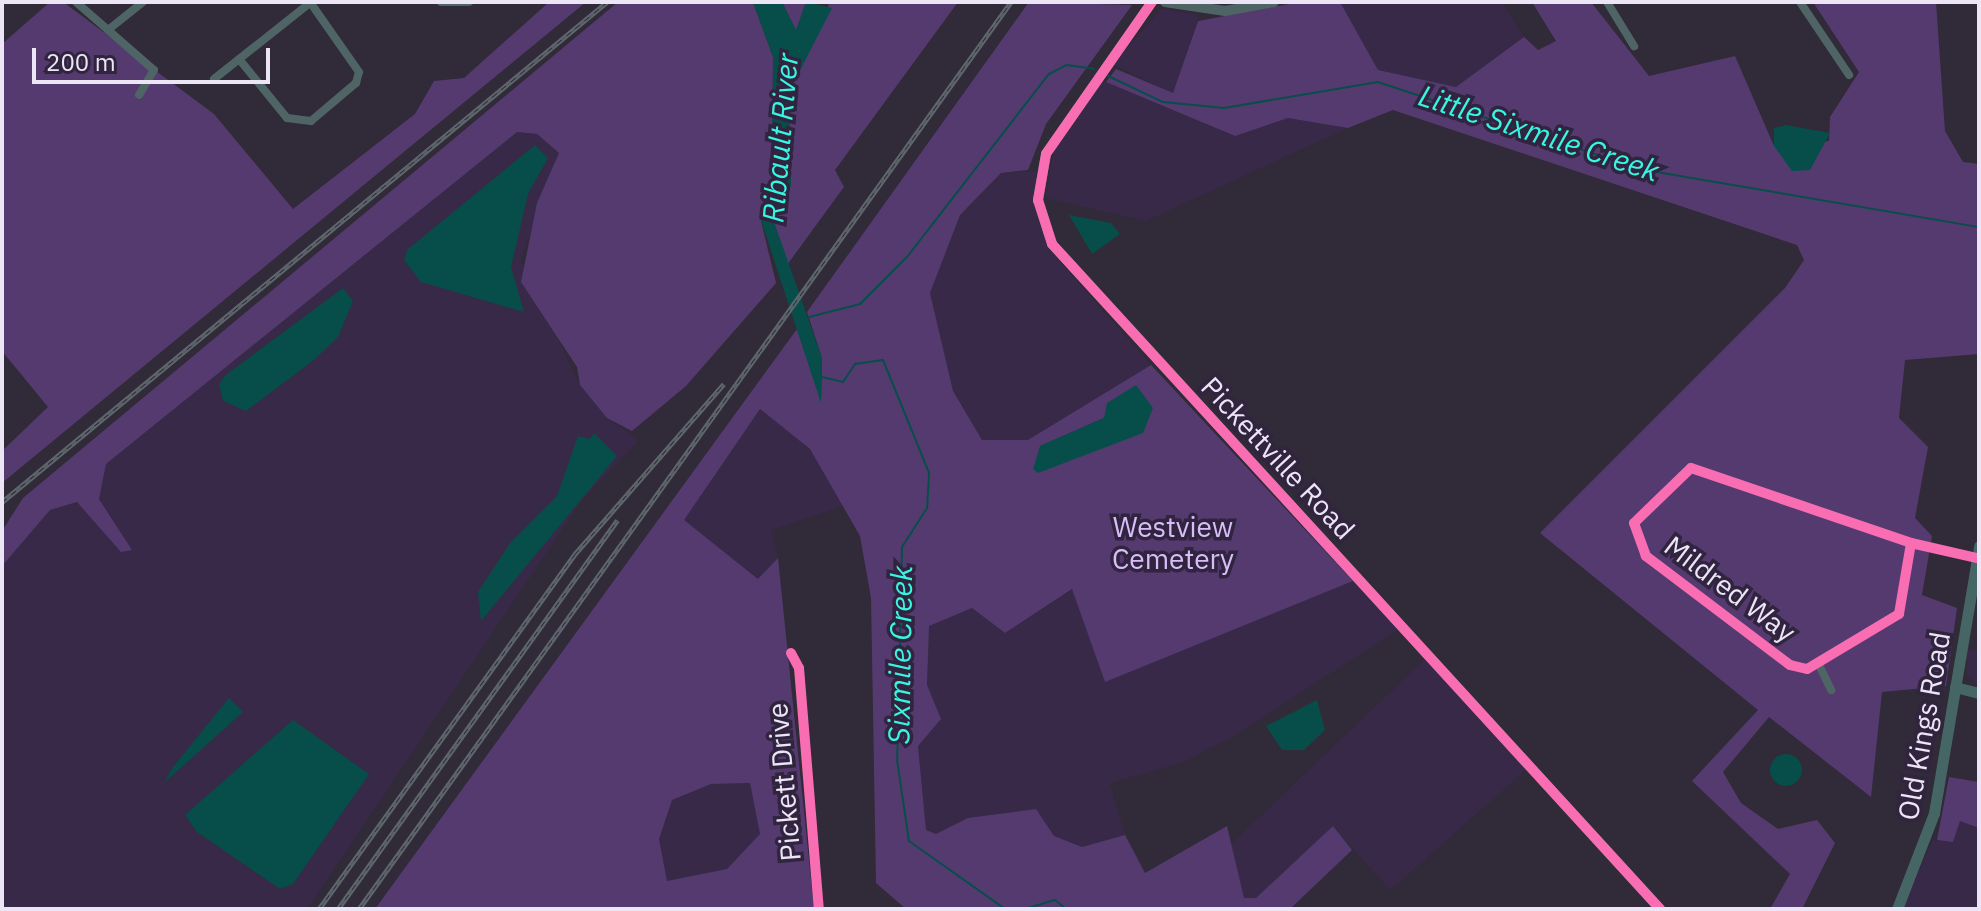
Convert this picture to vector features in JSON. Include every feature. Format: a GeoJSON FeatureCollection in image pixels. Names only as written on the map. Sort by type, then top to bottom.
{"type":"FeatureCollection","features":[{"type":"Feature","properties":{"kind":"main road","name":"Old Kings Road"},"geometry":{"type":"LineString","coordinates":[[1897,909],[1928,840],[1978,552]]}},
{"type":"Feature","properties":{"kind":"main road"},"geometry":{"type":"LineString","coordinates":[[1955,687],[1979,693]]}},
{"type":"Feature","properties":{"kind":"street"},"geometry":{"type":"LineString","coordinates":[[76,2],[150,65],[152,82],[139,95]]}},
{"type":"Feature","properties":{"kind":"street"},"geometry":{"type":"LineString","coordinates":[[108,30],[143,2]]}},
{"type":"Feature","properties":{"kind":"street"},"geometry":{"type":"LineString","coordinates":[[214,79],[310,2],[359,72],[333,102],[298,123],[239,59]]}},
{"type":"Feature","properties":{"kind":"street"},"geometry":{"type":"LineString","coordinates":[[441,2],[451,6],[469,2]]}},
{"type":"Feature","properties":{"kind":"street","name":"Pickettville Road"},"geometry":{"type":"LineString","coordinates":[[1152,2],[1046,154],[1038,200],[1052,244],[1660,909]]}},
{"type":"Feature","properties":{"kind":"street"},"geometry":{"type":"LineString","coordinates":[[1165,2],[1225,11],[1274,2]]}},
{"type":"Feature","properties":{"kind":"street"},"geometry":{"type":"LineString","coordinates":[[1607,2],[1634,46]]}},
{"type":"Feature","properties":{"kind":"street"},"geometry":{"type":"LineString","coordinates":[[1800,2],[1849,75]]}},
{"type":"Feature","properties":{"kind":"street","name":"Mildred Way"},"geometry":{"type":"LineString","coordinates":[[1911,543],[1899,614],[1819,665],[1790,665],[1646,556],[1634,523],[1691,468],[1911,543],[1978,552]]}},
{"type":"Feature","properties":{"kind":"street","name":"Pickett Drive"},"geometry":{"type":"LineString","coordinates":[[791,653],[799,668],[819,909]]}},
{"type":"Feature","properties":{"kind":"street"},"geometry":{"type":"LineString","coordinates":[[1819,665],[1831,690]]}},
{"type":"Feature","properties":{"kind":"shaded area"},"geometry":{"type":"Polygon","coordinates":[[[1340,2],[1502,2],[1524,37],[1456,87],[1378,70],[1340,2]]]}},
{"type":"Feature","properties":{"kind":"shaded area"},"geometry":{"type":"Polygon","coordinates":[[[1162,8],[1199,15],[1173,94],[1113,64],[1162,8]]]}},
{"type":"Feature","properties":{"kind":"shaded area"},"geometry":{"type":"Polygon","coordinates":[[[1106,82],[1234,136],[1288,118],[1348,128],[1146,221],[1045,198],[1053,153],[1098,83],[1106,82]]]}},
{"type":"Feature","properties":{"kind":"shaded area"},"geometry":{"type":"Polygon","coordinates":[[[517,132],[536,134],[559,153],[521,260],[580,385],[607,418],[639,440],[582,500],[307,909],[2,909],[2,566],[50,510],[78,502],[121,552],[131,550],[99,498],[106,464],[517,132]]]}},
{"type":"Feature","properties":{"kind":"shaded area"},"geometry":{"type":"Polygon","coordinates":[[[1036,171],[1037,217],[1054,255],[1151,365],[1029,440],[982,440],[953,391],[930,293],[960,215],[1001,173],[1036,171]]]}},
{"type":"Feature","properties":{"kind":"shaded area"},"geometry":{"type":"Polygon","coordinates":[[[760,409],[810,449],[843,506],[772,530],[778,558],[759,579],[683,520],[760,409]]]}},
{"type":"Feature","properties":{"kind":"shaded area"},"geometry":{"type":"Polygon","coordinates":[[[1353,581],[1399,629],[1234,736],[1181,763],[1110,783],[1125,835],[1082,847],[968,818],[936,834],[926,830],[918,745],[940,719],[927,685],[928,626],[972,608],[1005,633],[1073,589],[1105,681],[1353,581]]]}},
{"type":"Feature","properties":{"kind":"shaded area"},"geometry":{"type":"Polygon","coordinates":[[[1967,649],[1979,651],[1979,686],[1967,676],[1967,649]]]}},
{"type":"Feature","properties":{"kind":"shaded area"},"geometry":{"type":"Polygon","coordinates":[[[1426,658],[1527,769],[1390,890],[1333,826],[1256,899],[1243,898],[1231,844],[1426,658]]]}},
{"type":"Feature","properties":{"kind":"shaded area"},"geometry":{"type":"Polygon","coordinates":[[[750,783],[760,834],[727,869],[667,881],[659,839],[672,800],[711,784],[750,783]]]}},
{"type":"Feature","properties":{"kind":"shaded area"},"geometry":{"type":"Polygon","coordinates":[[[1960,820],[1979,828],[1979,909],[1902,909],[1933,840],[1953,842],[1960,820]]]}},
{"type":"Feature","properties":{"kind":"green space"},"geometry":{"type":"Polygon","coordinates":[[[50,2],[63,2],[214,114],[293,209],[415,114],[434,81],[464,78],[549,2],[586,2],[2,483],[2,451],[48,407],[2,351],[2,44],[50,2]]]}},
{"type":"Feature","properties":{"kind":"green space"},"geometry":{"type":"Polygon","coordinates":[[[618,2],[753,2],[773,57],[772,188],[760,217],[776,283],[686,386],[632,431],[607,418],[580,385],[577,367],[521,282],[537,203],[559,153],[537,134],[517,132],[106,464],[99,499],[132,550],[121,552],[77,502],[50,510],[2,566],[2,531],[23,498],[618,2]]]}},
{"type":"Feature","properties":{"kind":"green space"},"geometry":{"type":"Polygon","coordinates":[[[782,2],[806,2],[796,31],[782,2]]]}},
{"type":"Feature","properties":{"kind":"green space"},"geometry":{"type":"Polygon","coordinates":[[[830,2],[958,2],[835,170],[844,187],[787,265],[773,219],[791,185],[789,92],[830,2]]]}},
{"type":"Feature","properties":{"kind":"green space","name":"Westview Cemetery"},"geometry":{"type":"Polygon","coordinates":[[[1029,2],[1132,5],[1046,124],[1028,170],[1001,173],[960,215],[930,293],[953,391],[982,440],[1028,440],[1151,365],[1353,581],[1105,682],[1072,589],[1005,633],[972,608],[929,626],[927,685],[941,719],[918,746],[926,830],[936,834],[968,818],[1036,809],[1054,836],[1082,847],[1125,835],[1145,873],[1227,826],[1244,898],[1256,898],[1333,826],[1352,850],[1290,909],[906,909],[876,883],[871,598],[860,536],[810,449],[760,409],[684,520],[758,579],[778,558],[814,909],[375,909],[797,329],[821,400],[822,358],[807,312],[1029,2]],[[1107,411],[1104,418],[1040,446],[1143,433],[1107,411]],[[750,783],[711,784],[672,800],[659,839],[667,881],[727,869],[760,834],[750,783]]]}},
{"type":"Feature","properties":{"kind":"green space"},"geometry":{"type":"Polygon","coordinates":[[[1300,2],[1340,2],[1378,70],[1456,87],[1524,37],[1538,50],[1556,41],[1532,2],[1591,2],[1649,76],[1735,56],[1774,146],[1829,141],[1830,117],[1859,72],[1813,2],[1936,2],[1945,131],[1963,162],[1979,164],[1979,354],[1905,360],[1899,418],[1928,447],[1915,518],[1932,536],[1922,595],[1957,608],[1946,686],[1882,692],[1871,797],[1769,717],[1723,772],[1741,803],[1778,829],[1817,820],[1835,843],[1802,909],[1770,909],[1790,874],[1692,781],[1758,710],[1540,533],[1785,288],[1804,260],[1797,245],[1393,110],[1348,128],[1288,118],[1235,136],[1106,82],[1116,69],[1173,93],[1198,21],[1300,2]]]}},
{"type":"Feature","properties":{"kind":"green space"},"geometry":{"type":"Polygon","coordinates":[[[1949,777],[1979,782],[1979,828],[1960,821],[1953,842],[1937,840],[1949,777]]]}},
{"type":"Feature","properties":{"kind":"water","name":"Ribault River"},"geometry":{"type":"Polygon","coordinates":[[[753,2],[782,2],[796,30],[806,2],[832,8],[789,92],[791,185],[773,219],[822,358],[821,403],[760,217],[772,188],[773,57],[753,2]]]}},
{"type":"Feature","properties":{"kind":"water"},"geometry":{"type":"Polygon","coordinates":[[[1786,125],[1830,133],[1810,170],[1792,171],[1774,146],[1774,128],[1786,125]]]}},
{"type":"Feature","properties":{"kind":"water"},"geometry":{"type":"Polygon","coordinates":[[[535,145],[548,158],[528,194],[511,267],[524,312],[421,282],[404,260],[407,250],[535,145]]]}},
{"type":"Feature","properties":{"kind":"water"},"geometry":{"type":"Polygon","coordinates":[[[1069,215],[1111,223],[1120,234],[1092,254],[1069,215]]]}},
{"type":"Feature","properties":{"kind":"water"},"geometry":{"type":"Polygon","coordinates":[[[343,288],[353,301],[338,337],[314,360],[246,411],[223,401],[219,384],[227,374],[343,288]]]}},
{"type":"Feature","properties":{"kind":"water"},"geometry":{"type":"Polygon","coordinates":[[[1136,385],[1153,408],[1143,433],[1038,473],[1033,469],[1040,446],[1104,418],[1107,403],[1136,385]]]}},
{"type":"Feature","properties":{"kind":"water"},"geometry":{"type":"Polygon","coordinates":[[[594,433],[617,456],[481,621],[478,592],[510,543],[557,496],[578,436],[590,439],[594,433]]]}},
{"type":"Feature","properties":{"kind":"water"},"geometry":{"type":"Polygon","coordinates":[[[229,698],[243,712],[164,783],[173,767],[229,698]]]}},
{"type":"Feature","properties":{"kind":"water"},"geometry":{"type":"Polygon","coordinates":[[[1317,700],[1325,730],[1304,750],[1282,750],[1266,726],[1317,700]]]}},
{"type":"Feature","properties":{"kind":"water"},"geometry":{"type":"Polygon","coordinates":[[[293,720],[369,774],[293,884],[280,889],[197,832],[185,815],[293,720]]]}},
{"type":"Feature","properties":{"kind":"water"},"geometry":{"type":"Polygon","coordinates":[[[1786,754],[1797,759],[1802,770],[1797,781],[1786,786],[1775,781],[1770,770],[1775,759],[1786,754]]]}},
{"type":"Feature","properties":{"kind":"waterway","name":"Little Sixmile Creek"},"geometry":{"type":"LineString","coordinates":[[809,317],[860,304],[907,257],[1049,74],[1067,65],[1094,69]]}},
{"type":"Feature","properties":{"kind":"waterway","name":"Little Sixmile Creek"},"geometry":{"type":"LineString","coordinates":[[1108,76],[1163,102],[1224,108],[1378,82],[1639,169],[1979,227]]}},
{"type":"Feature","properties":{"kind":"waterway","name":"Sixmile Creek"},"geometry":{"type":"LineString","coordinates":[[822,377],[843,382],[855,364],[883,360],[929,473],[927,508],[902,547],[897,760],[909,841],[1005,909]]}},
{"type":"Feature","properties":{"kind":"waterway","name":"Sixmile Creek"},"geometry":{"type":"LineString","coordinates":[[1025,909],[1055,900],[1066,909]]}},
{"type":"Feature","properties":{"kind":"railway"},"geometry":{"type":"LineString","coordinates":[[2,502],[607,2]]}},
{"type":"Feature","properties":{"kind":"railway"},"geometry":{"type":"LineString","coordinates":[[359,909],[1011,2]]}},
{"type":"Feature","properties":{"kind":"railway"},"geometry":{"type":"LineString","coordinates":[[319,909],[575,554],[724,384]]}},
{"type":"Feature","properties":{"kind":"railway"},"geometry":{"type":"LineString","coordinates":[[338,909],[618,520]]}},
{"type":"Feature","properties":{"kind":"cycle path"},"geometry":{"type":"LineString","coordinates":[[1152,2],[1046,154],[1038,200],[1052,244],[1660,909]]}},
{"type":"Feature","properties":{"kind":"cycle path"},"geometry":{"type":"LineString","coordinates":[[1911,543],[1899,614],[1807,669],[1790,665],[1646,556],[1634,523],[1691,468],[1911,543],[1977,558]]}},
{"type":"Feature","properties":{"kind":"cycle path"},"geometry":{"type":"LineString","coordinates":[[791,653],[799,668],[819,909]]}}]}
